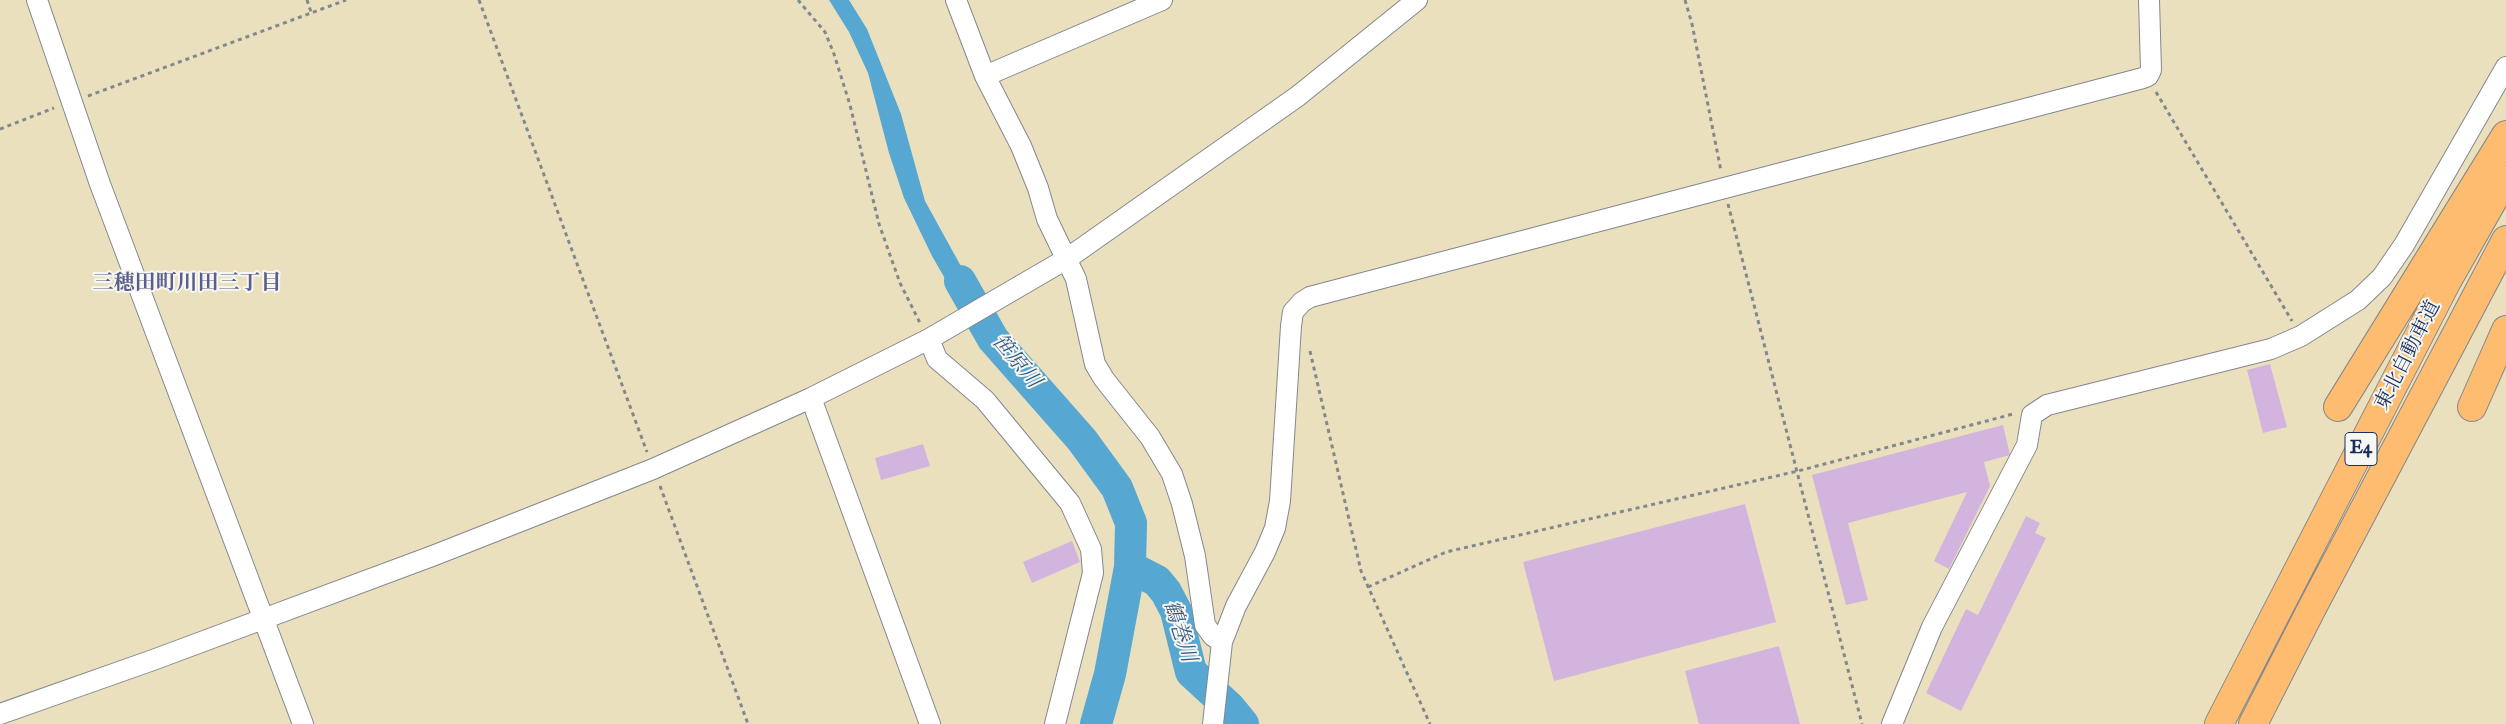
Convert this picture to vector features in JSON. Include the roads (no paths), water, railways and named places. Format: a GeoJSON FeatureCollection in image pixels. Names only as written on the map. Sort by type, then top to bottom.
{"type":"FeatureCollection","features":[{"type":"Feature","properties":{"kind":"highway"},"geometry":{"type":"LineString","coordinates":[[2338,407],[2506,135]]}},
{"type":"Feature","properties":{"kind":"highway","name":"東北自動車道"},"geometry":{"type":"LineString","coordinates":[[2219,724],[2447,281],[2506,177]]}},
{"type":"Feature","properties":{"kind":"highway","name":"東北自動車道"},"geometry":{"type":"LineString","coordinates":[[2253,724],[2328,576],[2506,240]]}},
{"type":"Feature","properties":{"kind":"highway"},"geometry":{"type":"LineString","coordinates":[[2472,408],[2506,330]]}},
{"type":"Feature","properties":{"kind":"street"},"geometry":{"type":"LineString","coordinates":[[37,0],[100,184],[264,618],[302,724]]}},
{"type":"Feature","properties":{"kind":"street"},"geometry":{"type":"LineString","coordinates":[[956,0],[985,76],[1021,146],[1038,188],[1047,219],[1068,258],[1076,279],[1095,364],[1104,379],[1150,437],[1172,474],[1182,504],[1195,556],[1205,625],[1222,649]]}},
{"type":"Feature","properties":{"kind":"street"},"geometry":{"type":"LineString","coordinates":[[985,76],[1162,0]]}},
{"type":"Feature","properties":{"kind":"street"},"geometry":{"type":"LineString","coordinates":[[0,714],[153,660],[435,555],[653,469],[811,398],[929,339],[1068,258],[1298,96],[1417,0]]}},
{"type":"Feature","properties":{"kind":"street"},"geometry":{"type":"LineString","coordinates":[[1213,724],[1222,649],[1236,606],[1265,552],[1274,528],[1281,493],[1291,326],[1297,306],[1310,297],[2148,76],[2152,64],[2149,0]]}},
{"type":"Feature","properties":{"kind":"street"},"geometry":{"type":"LineString","coordinates":[[1892,724],[1932,627],[2028,445],[2030,420],[2041,407],[2271,348],[2301,336],[2358,300],[2382,277],[2436,193],[2506,67]]}},
{"type":"Feature","properties":{"kind":"street"},"geometry":{"type":"LineString","coordinates":[[929,339],[937,359],[985,400],[1070,504],[1091,549],[1093,573],[1055,724]]}},
{"type":"Feature","properties":{"kind":"street"},"geometry":{"type":"LineString","coordinates":[[811,398],[930,724]]}},
{"type":"Feature","properties":{"kind":"water"},"geometry":{"type":"Polygon","coordinates":[[[829,0],[849,0],[867,29],[901,114],[925,201],[979,299],[962,308],[932,256],[904,198],[889,153],[868,73],[849,32],[829,0]]]}},
{"type":"Feature","properties":{"kind":"waterway","name":"笹原川"},"geometry":{"type":"LineString","coordinates":[[960,281],[993,339],[1082,440],[1117,488],[1131,523],[1130,567],[1110,674],[1096,724]]}},
{"type":"Feature","properties":{"kind":"waterway","name":"鶴巻川"},"geometry":{"type":"LineString","coordinates":[[1130,567],[1157,581],[1166,592],[1176,611],[1191,672],[1230,708],[1243,724]]}},
{"type":"Feature","properties":{"kind":"district","name":"三穂田町川田三丁目"},"geometry":{"type":"Point","coordinates":[187,285]}}]}
